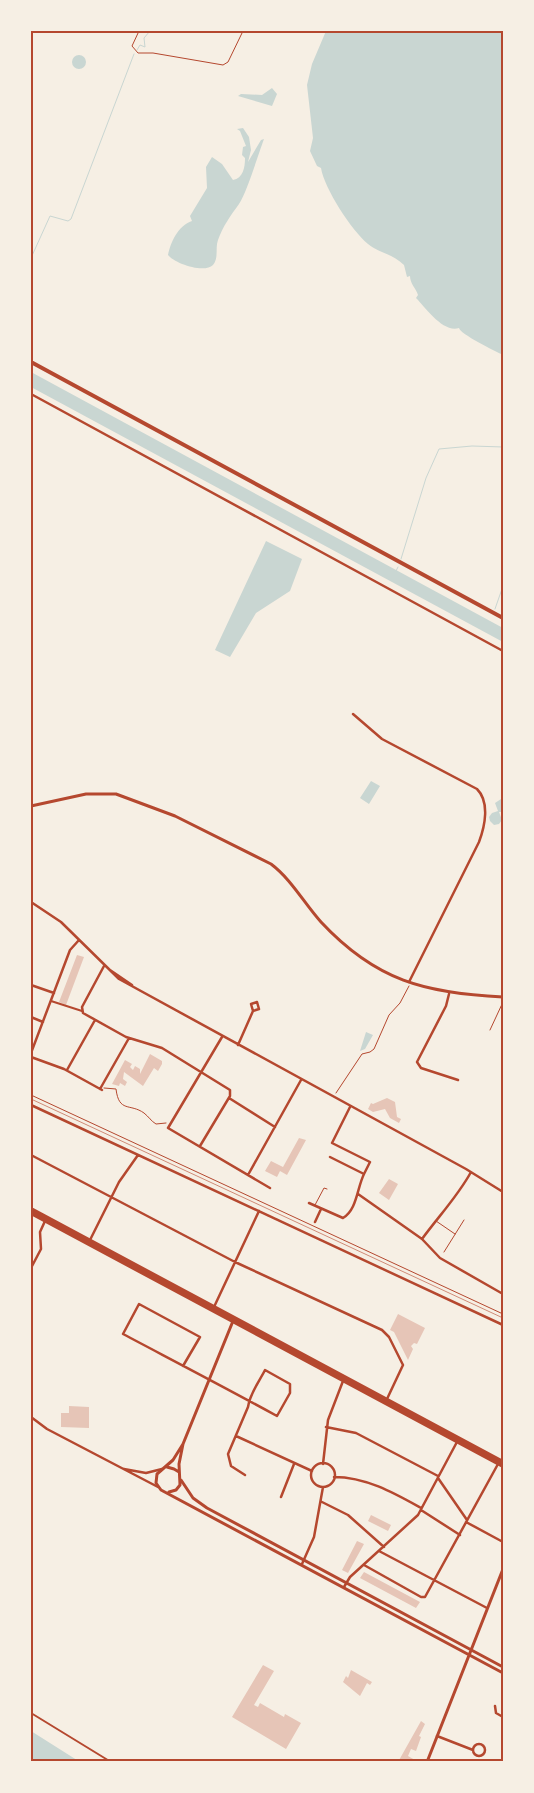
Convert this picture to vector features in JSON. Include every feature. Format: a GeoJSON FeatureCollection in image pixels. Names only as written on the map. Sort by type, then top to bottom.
{"type":"FeatureCollection","features":[{"type":"Feature","properties":{"kind":"main road"},"geometry":{"type":"LineString","coordinates":[[31,362],[503,618]]}},
{"type":"Feature","properties":{"kind":"main road"},"geometry":{"type":"LineString","coordinates":[[31,1209],[46,1219],[500,1462],[503,1466]]}},
{"type":"Feature","properties":{"kind":"main road"},"geometry":{"type":"LineString","coordinates":[[31,1213],[46,1219]]}},
{"type":"Feature","properties":{"kind":"street"},"geometry":{"type":"LineString","coordinates":[[31,394],[503,651]]}},
{"type":"Feature","properties":{"kind":"street"},"geometry":{"type":"LineString","coordinates":[[353,714],[382,739],[476,789],[484,801],[484,818],[479,842],[409,983]]}},
{"type":"Feature","properties":{"kind":"street"},"geometry":{"type":"LineString","coordinates":[[31,806],[86,794],[105,793],[132,799],[182,819],[271,864],[336,937],[378,969],[409,983],[450,994],[503,997]]}},
{"type":"Feature","properties":{"kind":"street"},"geometry":{"type":"LineString","coordinates":[[31,902],[53,915],[106,967],[120,975],[136,990],[471,1172],[503,1192]]}},
{"type":"Feature","properties":{"kind":"street"},"geometry":{"type":"LineString","coordinates":[[31,1053],[70,950],[79,940]]}},
{"type":"Feature","properties":{"kind":"street"},"geometry":{"type":"LineString","coordinates":[[82,1010],[106,967]]}},
{"type":"Feature","properties":{"kind":"street"},"geometry":{"type":"LineString","coordinates":[[31,985],[54,993]]}},
{"type":"Feature","properties":{"kind":"street"},"geometry":{"type":"LineString","coordinates":[[450,994],[444,1010],[417,1062],[421,1068],[458,1080]]}},
{"type":"Feature","properties":{"kind":"street"},"geometry":{"type":"LineString","coordinates":[[51,1001],[82,1010],[95,1020],[130,1038],[160,1047],[230,1090],[229,1098],[200,1146]]}},
{"type":"Feature","properties":{"kind":"street"},"geometry":{"type":"LineString","coordinates":[[238,1045],[253,1011]]}},
{"type":"Feature","properties":{"kind":"street"},"geometry":{"type":"LineString","coordinates":[[31,1017],[43,1022]]}},
{"type":"Feature","properties":{"kind":"street"},"geometry":{"type":"LineString","coordinates":[[67,1070],[95,1020]]}},
{"type":"Feature","properties":{"kind":"street"},"geometry":{"type":"LineString","coordinates":[[222,1037],[168,1128],[270,1188]]}},
{"type":"Feature","properties":{"kind":"street"},"geometry":{"type":"LineString","coordinates":[[31,1057],[67,1070],[101,1089],[130,1038]]}},
{"type":"Feature","properties":{"kind":"street"},"geometry":{"type":"LineString","coordinates":[[248,1175],[301,1080]]}},
{"type":"Feature","properties":{"kind":"street"},"geometry":{"type":"LineString","coordinates":[[229,1098],[275,1127]]}},
{"type":"Feature","properties":{"kind":"street"},"geometry":{"type":"LineString","coordinates":[[31,1105],[503,1325]]}},
{"type":"Feature","properties":{"kind":"street"},"geometry":{"type":"LineString","coordinates":[[309,1203],[344,1218],[358,1194],[358,1187],[370,1162],[332,1143],[350,1107]]}},
{"type":"Feature","properties":{"kind":"street"},"geometry":{"type":"LineString","coordinates":[[31,1155],[235,1262],[384,1332],[401,1360],[403,1368],[386,1401]]}},
{"type":"Feature","properties":{"kind":"street"},"geometry":{"type":"LineString","coordinates":[[89,1242],[111,1196],[138,1155]]}},
{"type":"Feature","properties":{"kind":"street"},"geometry":{"type":"LineString","coordinates":[[330,1157],[364,1174]]}},
{"type":"Feature","properties":{"kind":"street"},"geometry":{"type":"LineString","coordinates":[[422,1239],[460,1192],[471,1172]]}},
{"type":"Feature","properties":{"kind":"street"},"geometry":{"type":"LineString","coordinates":[[358,1194],[422,1239],[442,1259],[503,1294]]}},
{"type":"Feature","properties":{"kind":"street"},"geometry":{"type":"LineString","coordinates":[[315,1222],[322,1209]]}},
{"type":"Feature","properties":{"kind":"street"},"geometry":{"type":"LineString","coordinates":[[213,1308],[259,1211]]}},
{"type":"Feature","properties":{"kind":"street"},"geometry":{"type":"LineString","coordinates":[[31,1268],[41,1249],[40,1232],[46,1219]]}},
{"type":"Feature","properties":{"kind":"street"},"geometry":{"type":"LineString","coordinates":[[184,1366],[200,1336],[139,1304],[123,1334],[184,1366],[248,1401],[277,1416],[290,1392],[291,1386],[288,1382],[266,1370],[248,1401],[236,1436],[228,1452],[228,1459],[233,1467],[245,1475]]}},
{"type":"Feature","properties":{"kind":"street"},"geometry":{"type":"LineString","coordinates":[[159,1488],[156,1479],[173,1460],[183,1444],[234,1319]]}},
{"type":"Feature","properties":{"kind":"street"},"geometry":{"type":"LineString","coordinates":[[322,1464],[326,1427],[335,1398],[345,1379]]}},
{"type":"Feature","properties":{"kind":"street"},"geometry":{"type":"LineString","coordinates":[[31,1417],[47,1429],[117,1467],[303,1562]]}},
{"type":"Feature","properties":{"kind":"street"},"geometry":{"type":"LineString","coordinates":[[326,1427],[356,1433],[438,1477],[467,1521],[503,1542]]}},
{"type":"Feature","properties":{"kind":"street"},"geometry":{"type":"LineString","coordinates":[[236,1436],[312,1471]]}},
{"type":"Feature","properties":{"kind":"street"},"geometry":{"type":"LineString","coordinates":[[345,1585],[413,1520],[421,1509],[458,1440]]}},
{"type":"Feature","properties":{"kind":"street"},"geometry":{"type":"LineString","coordinates":[[166,1492],[176,1490],[180,1478],[180,1460],[183,1444]]}},
{"type":"Feature","properties":{"kind":"street"},"geometry":{"type":"LineString","coordinates":[[364,1565],[423,1597],[426,1596],[500,1462]]}},
{"type":"Feature","properties":{"kind":"street"},"geometry":{"type":"LineString","coordinates":[[281,1497],[294,1464]]}},
{"type":"Feature","properties":{"kind":"street"},"geometry":{"type":"LineString","coordinates":[[322,1464],[332,1468],[334,1477],[331,1484],[323,1487],[313,1482],[312,1471],[316,1466],[322,1464]]}},
{"type":"Feature","properties":{"kind":"street"},"geometry":{"type":"LineString","coordinates":[[117,1467],[140,1473],[174,1468],[189,1494],[202,1505],[503,1673]]}},
{"type":"Feature","properties":{"kind":"street"},"geometry":{"type":"LineString","coordinates":[[334,1477],[353,1479],[371,1484],[421,1509],[460,1535]]}},
{"type":"Feature","properties":{"kind":"street"},"geometry":{"type":"LineString","coordinates":[[303,1562],[314,1537],[322,1502],[323,1487]]}},
{"type":"Feature","properties":{"kind":"street"},"geometry":{"type":"LineString","coordinates":[[322,1502],[349,1516],[384,1547]]}},
{"type":"Feature","properties":{"kind":"street"},"geometry":{"type":"LineString","coordinates":[[380,1551],[487,1608]]}},
{"type":"Feature","properties":{"kind":"street"},"geometry":{"type":"LineString","coordinates":[[427,1762],[503,1569]]}},
{"type":"Feature","properties":{"kind":"street"},"geometry":{"type":"LineString","coordinates":[[345,1585],[503,1667]]}},
{"type":"Feature","properties":{"kind":"street"},"geometry":{"type":"LineString","coordinates":[[495,1706],[496,1713],[503,1717]]}},
{"type":"Feature","properties":{"kind":"street"},"geometry":{"type":"LineString","coordinates":[[31,1713],[110,1762]]}},
{"type":"Feature","properties":{"kind":"street"},"geometry":{"type":"LineString","coordinates":[[437,1736],[473,1750],[479,1756],[484,1753],[485,1748],[478,1743],[474,1746],[473,1750]]}},
{"type":"Feature","properties":{"kind":"lane"},"geometry":{"type":"LineString","coordinates":[[490,1030],[503,1002]]}},
{"type":"Feature","properties":{"kind":"lane"},"geometry":{"type":"LineString","coordinates":[[315,1206],[324,1188],[327,1189]]}},
{"type":"Feature","properties":{"kind":"lane"},"geometry":{"type":"LineString","coordinates":[[444,1252],[464,1220]]}},
{"type":"Feature","properties":{"kind":"lane"},"geometry":{"type":"LineString","coordinates":[[435,1221],[455,1234]]}},
{"type":"Feature","properties":{"kind":"path"},"geometry":{"type":"LineString","coordinates":[[139,31],[132,45],[134,51],[223,64],[228,62],[243,31]]}},
{"type":"Feature","properties":{"kind":"path"},"geometry":{"type":"LineString","coordinates":[[335,1094],[362,1054],[373,1050],[389,1015],[400,1003],[409,983]]}},
{"type":"Feature","properties":{"kind":"path"},"geometry":{"type":"LineString","coordinates":[[101,1089],[116,1089],[118,1100],[125,1107],[142,1112],[156,1124],[170,1124]]}},
{"type":"Feature","properties":{"kind":"path"},"geometry":{"type":"LineString","coordinates":[[31,1094],[503,1314]]}},
{"type":"Feature","properties":{"kind":"shaded area"},"geometry":{"type":"Polygon","coordinates":[[[326,31],[503,31],[503,355],[471,338],[459,328],[447,327],[435,319],[416,298],[418,295],[410,276],[407,277],[404,265],[395,258],[368,244],[354,229],[333,197],[321,168],[317,166],[310,151],[313,138],[307,85],[312,64],[326,31]]]}},
{"type":"Feature","properties":{"kind":"shaded area"},"geometry":{"type":"Polygon","coordinates":[[[79,55],[84,57],[86,62],[84,67],[79,69],[74,67],[72,62],[74,57],[79,55]]]}},
{"type":"Feature","properties":{"kind":"shaded area"},"geometry":{"type":"Polygon","coordinates":[[[272,88],[277,94],[272,106],[238,96],[241,94],[262,95],[272,88]]]}},
{"type":"Feature","properties":{"kind":"shaded area"},"geometry":{"type":"Polygon","coordinates":[[[243,128],[249,137],[251,150],[248,162],[261,140],[264,139],[242,198],[220,235],[215,262],[209,267],[196,268],[176,261],[168,255],[171,244],[179,230],[192,221],[190,216],[207,188],[206,167],[212,157],[222,164],[233,180],[243,172],[245,158],[242,155],[243,147],[246,146],[240,131],[237,129],[243,128]]]}},
{"type":"Feature","properties":{"kind":"shaded area"},"geometry":{"type":"Polygon","coordinates":[[[31,372],[503,628],[503,642],[31,387],[31,372]]]}},
{"type":"Feature","properties":{"kind":"shaded area"},"geometry":{"type":"Polygon","coordinates":[[[266,541],[302,559],[290,591],[256,613],[230,657],[215,650],[266,541]]]}},
{"type":"Feature","properties":{"kind":"shaded area"},"geometry":{"type":"Polygon","coordinates":[[[371,781],[380,786],[369,804],[360,798],[371,781]]]}},
{"type":"Feature","properties":{"kind":"shaded area"},"geometry":{"type":"Polygon","coordinates":[[[501,799],[503,812],[499,812],[502,820],[499,824],[494,825],[489,817],[492,813],[498,811],[495,803],[501,799]]]}},
{"type":"Feature","properties":{"kind":"shaded area"},"geometry":{"type":"Polygon","coordinates":[[[366,1032],[373,1035],[365,1049],[360,1051],[366,1032]]]}},
{"type":"Feature","properties":{"kind":"shaded area"},"geometry":{"type":"Polygon","coordinates":[[[31,1731],[80,1762],[31,1762],[31,1731]]]}},
{"type":"Feature","properties":{"kind":"building"},"geometry":{"type":"Polygon","coordinates":[[[77,955],[84,957],[66,1005],[59,1002],[77,955]]]}},
{"type":"Feature","properties":{"kind":"building"},"geometry":{"type":"Polygon","coordinates":[[[150,1054],[162,1061],[162,1064],[158,1071],[154,1068],[143,1086],[124,1072],[123,1079],[127,1082],[125,1086],[120,1083],[119,1086],[112,1084],[125,1060],[132,1064],[130,1067],[133,1070],[135,1066],[140,1069],[140,1074],[150,1054]]]}},
{"type":"Feature","properties":{"kind":"building"},"geometry":{"type":"Polygon","coordinates":[[[387,1098],[395,1102],[397,1117],[401,1119],[399,1123],[390,1118],[385,1109],[373,1112],[368,1109],[371,1103],[373,1104],[387,1098]]]}},
{"type":"Feature","properties":{"kind":"building"},"geometry":{"type":"Polygon","coordinates":[[[299,1138],[306,1140],[287,1175],[280,1171],[277,1177],[265,1171],[271,1161],[283,1167],[299,1138]]]}},
{"type":"Feature","properties":{"kind":"building"},"geometry":{"type":"Polygon","coordinates":[[[389,1179],[398,1184],[389,1200],[379,1193],[389,1179]]]}},
{"type":"Feature","properties":{"kind":"building"},"geometry":{"type":"Polygon","coordinates":[[[398,1314],[425,1328],[417,1344],[414,1343],[411,1346],[413,1349],[408,1360],[394,1332],[390,1330],[398,1314]]]}},
{"type":"Feature","properties":{"kind":"building"},"geometry":{"type":"Polygon","coordinates":[[[69,1406],[89,1407],[89,1428],[61,1427],[61,1413],[69,1413],[69,1406]]]}},
{"type":"Feature","properties":{"kind":"building"},"geometry":{"type":"Polygon","coordinates":[[[371,1515],[391,1525],[388,1531],[368,1521],[371,1515]]]}},
{"type":"Feature","properties":{"kind":"building"},"geometry":{"type":"Polygon","coordinates":[[[357,1541],[364,1544],[348,1573],[342,1570],[357,1541]]]}},
{"type":"Feature","properties":{"kind":"building"},"geometry":{"type":"Polygon","coordinates":[[[364,1572],[420,1602],[416,1608],[360,1578],[364,1572]]]}},
{"type":"Feature","properties":{"kind":"building"},"geometry":{"type":"Polygon","coordinates":[[[263,1665],[274,1671],[254,1705],[258,1707],[260,1703],[284,1717],[285,1714],[301,1723],[286,1749],[232,1717],[263,1665]]]}},
{"type":"Feature","properties":{"kind":"building"},"geometry":{"type":"Polygon","coordinates":[[[351,1670],[372,1682],[370,1685],[367,1683],[360,1696],[343,1682],[346,1676],[348,1678],[351,1670]]]}},
{"type":"Feature","properties":{"kind":"building"},"geometry":{"type":"Polygon","coordinates":[[[421,1721],[425,1724],[419,1736],[421,1737],[416,1751],[411,1749],[408,1756],[415,1760],[414,1762],[398,1762],[421,1721]]]}},
{"type":"Feature","properties":{"kind":"waterway"},"geometry":{"type":"LineString","coordinates":[[137,50],[140,45],[145,47],[144,38],[150,31]]}},
{"type":"Feature","properties":{"kind":"waterway"},"geometry":{"type":"LineString","coordinates":[[31,258],[50,216],[68,221],[71,219],[134,54]]}},
{"type":"Feature","properties":{"kind":"waterway"},"geometry":{"type":"LineString","coordinates":[[401,559],[426,478],[439,449],[472,446],[503,447]]}},
{"type":"Feature","properties":{"kind":"waterway"},"geometry":{"type":"LineString","coordinates":[[396,571],[398,567]]}},
{"type":"Feature","properties":{"kind":"waterway"},"geometry":{"type":"LineString","coordinates":[[495,609],[503,586]]}},
{"type":"Feature","properties":{"kind":"railway"},"geometry":{"type":"LineString","coordinates":[[31,1099],[503,1318]]}}]}
